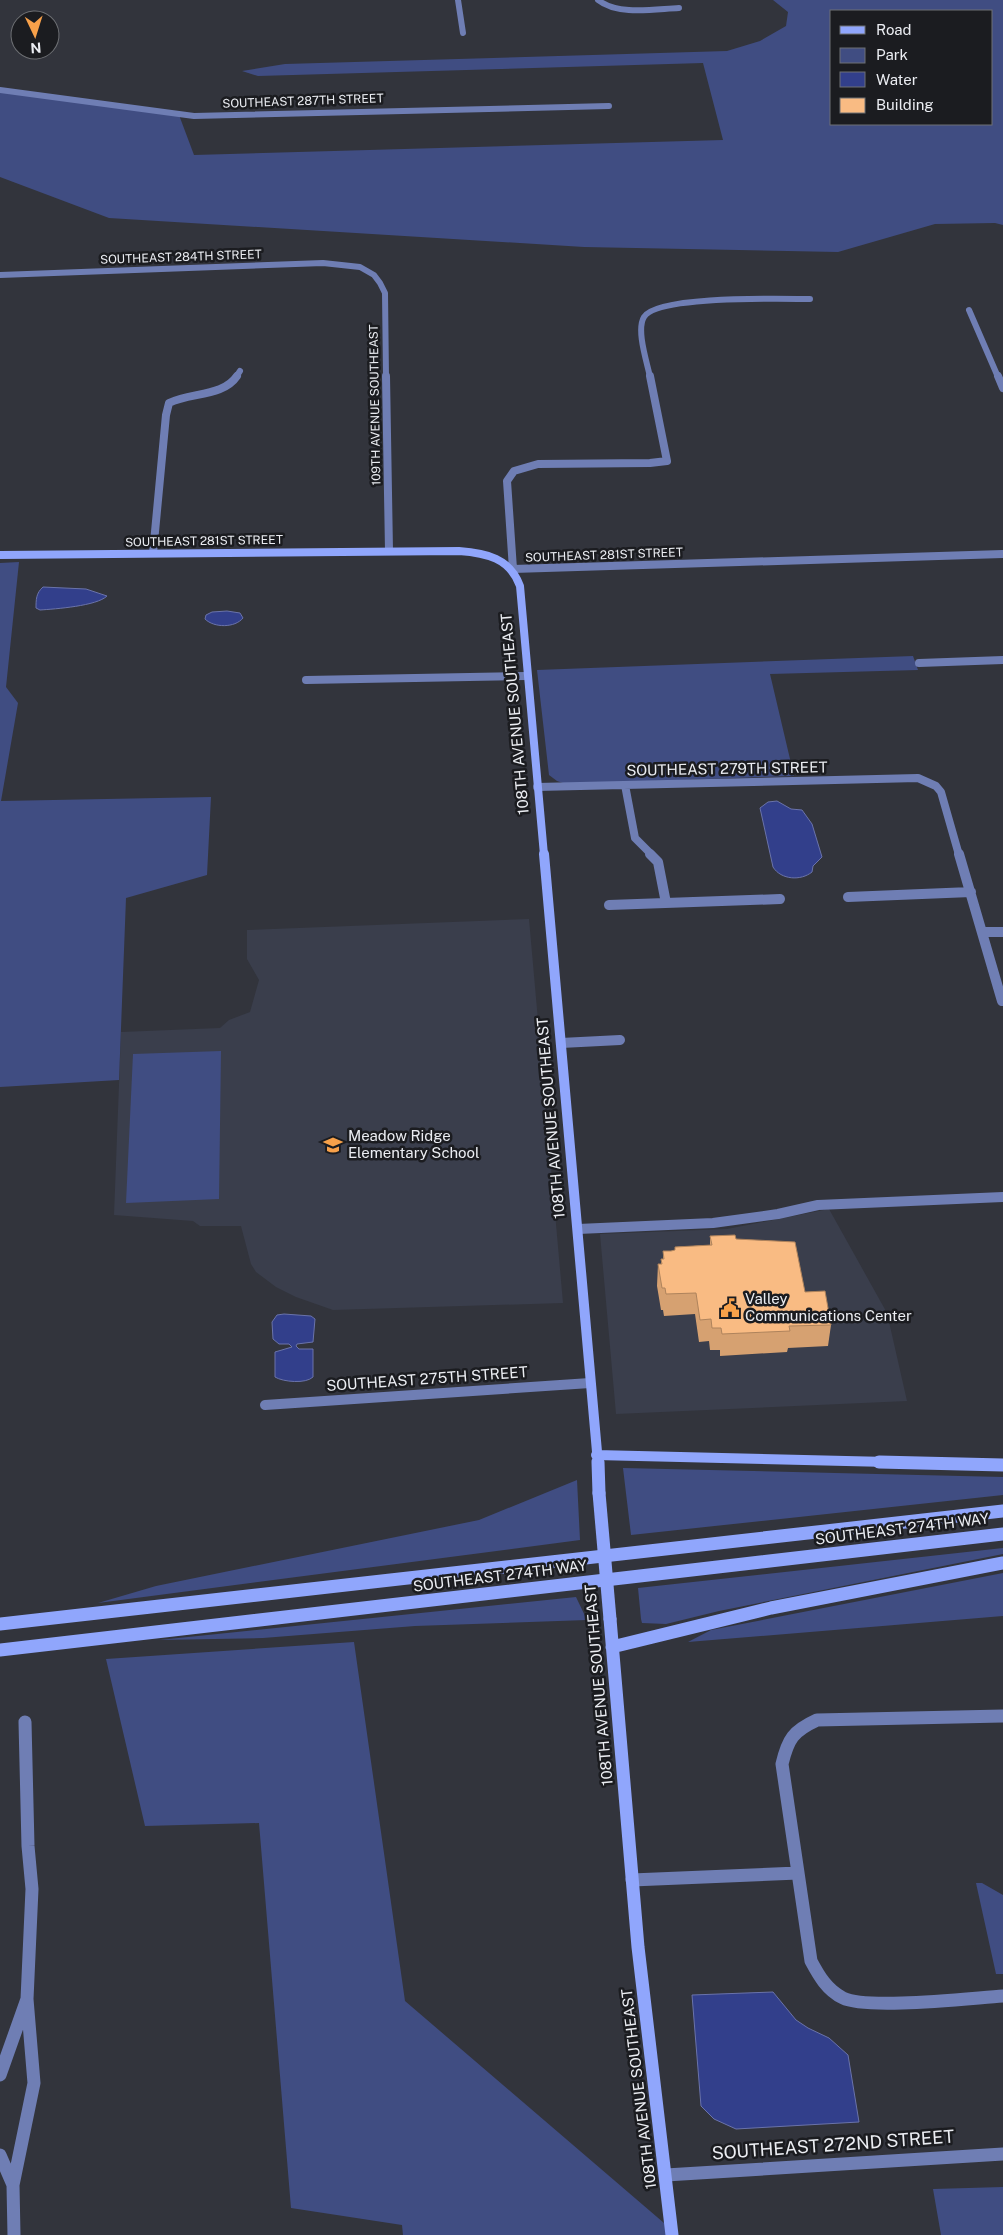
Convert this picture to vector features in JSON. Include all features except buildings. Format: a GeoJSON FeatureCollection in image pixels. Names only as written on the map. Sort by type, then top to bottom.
{"type":"FeatureCollection","features":[{"type":"Feature","properties":{"kind":"street"},"geometry":{"type":"LineString","coordinates":[[458,0],[463,33]]}},
{"type":"Feature","properties":{"kind":"street"},"geometry":{"type":"LineString","coordinates":[[598,0],[605,6],[620,8],[678,8]]}},
{"type":"Feature","properties":{"kind":"street","name":"SOUTHEAST 287TH STREET"},"geometry":{"type":"LineString","coordinates":[[0,90],[194,116],[609,106]]}},
{"type":"Feature","properties":{"kind":"street","name":"SOUTHEAST 284TH STREET"},"geometry":{"type":"LineString","coordinates":[[0,276],[322,263],[363,267]]}},
{"type":"Feature","properties":{"kind":"street","name":"109TH AVENUE SOUTHEAST"},"geometry":{"type":"LineString","coordinates":[[363,267],[380,280],[384,293],[389,551]]}},
{"type":"Feature","properties":{"kind":"street","name":"108TH AVENUE SOUTHEAST"},"geometry":{"type":"LineString","coordinates":[[672,2235],[632,1880],[599,1493],[596,1455],[597,1439],[590,1383],[578,1228],[520,586],[513,569],[507,481],[514,470],[538,464],[650,463],[667,460],[640,326],[644,316],[656,308],[692,302],[810,299]]}},
{"type":"Feature","properties":{"kind":"street"},"geometry":{"type":"LineString","coordinates":[[969,310],[1003,388]]}},
{"type":"Feature","properties":{"kind":"street"},"geometry":{"type":"LineString","coordinates":[[153,553],[166,415],[170,404],[179,397],[226,386],[234,380],[240,371]]}},
{"type":"Feature","properties":{"kind":"street","name":"SOUTHEAST 281ST STREET"},"geometry":{"type":"LineString","coordinates":[[0,556],[389,551],[478,553],[503,560],[513,569],[1003,554]]}},
{"type":"Feature","properties":{"kind":"street"},"geometry":{"type":"LineString","coordinates":[[919,663],[1003,660]]}},
{"type":"Feature","properties":{"kind":"street"},"geometry":{"type":"LineString","coordinates":[[306,680],[527,676]]}},
{"type":"Feature","properties":{"kind":"street","name":"SOUTHEAST 279TH STREET"},"geometry":{"type":"LineString","coordinates":[[537,787],[918,778],[936,786],[941,792],[971,892]]}},
{"type":"Feature","properties":{"kind":"street"},"geometry":{"type":"LineString","coordinates":[[625,785],[635,838],[658,862],[666,903]]}},
{"type":"Feature","properties":{"kind":"street"},"geometry":{"type":"LineString","coordinates":[[848,897],[971,892],[1002,1001]]}},
{"type":"Feature","properties":{"kind":"street"},"geometry":{"type":"LineString","coordinates":[[609,905],[780,899]]}},
{"type":"Feature","properties":{"kind":"street"},"geometry":{"type":"LineString","coordinates":[[983,932],[1003,932]]}},
{"type":"Feature","properties":{"kind":"street"},"geometry":{"type":"LineString","coordinates":[[561,1043],[620,1040]]}},
{"type":"Feature","properties":{"kind":"street"},"geometry":{"type":"LineString","coordinates":[[578,1228],[713,1223],[778,1214],[818,1205],[1003,1198]]}},
{"type":"Feature","properties":{"kind":"street","name":"SOUTHEAST 275TH STREET"},"geometry":{"type":"LineString","coordinates":[[265,1405],[590,1383]]}},
{"type":"Feature","properties":{"kind":"street"},"geometry":{"type":"LineString","coordinates":[[596,1455],[1003,1465]]}},
{"type":"Feature","properties":{"kind":"street","name":"SOUTHEAST 274TH WAY"},"geometry":{"type":"LineString","coordinates":[[0,1624],[1003,1512]]}},
{"type":"Feature","properties":{"kind":"street","name":"SOUTHEAST 274TH WAY"},"geometry":{"type":"LineString","coordinates":[[0,1650],[1003,1534]]}},
{"type":"Feature","properties":{"kind":"street"},"geometry":{"type":"LineString","coordinates":[[612,1647],[771,1608],[1003,1563]]}},
{"type":"Feature","properties":{"kind":"street"},"geometry":{"type":"LineString","coordinates":[[1003,1716],[817,1720],[791,1734],[782,1764],[811,1960],[823,1983],[843,1998],[872,2003],[1003,1996]]}},
{"type":"Feature","properties":{"kind":"street"},"geometry":{"type":"LineString","coordinates":[[14,2235],[13,2185],[34,2083],[27,1999],[32,1889],[28,1846],[25,1722]]}},
{"type":"Feature","properties":{"kind":"street"},"geometry":{"type":"LineString","coordinates":[[632,1880],[798,1873]]}},
{"type":"Feature","properties":{"kind":"street"},"geometry":{"type":"LineString","coordinates":[[0,2075],[27,1999]]}},
{"type":"Feature","properties":{"kind":"street","name":"SOUTHEAST 272ND STREET"},"geometry":{"type":"LineString","coordinates":[[666,2175],[1003,2154]]}},
{"type":"Feature","properties":{"kind":"street"},"geometry":{"type":"LineString","coordinates":[[0,2155],[13,2185]]}},
{"type":"Feature","properties":{"kind":"shaded area","name":"Meadow Ridge Elementary School"},"geometry":{"type":"Polygon","coordinates":[[[529,919],[563,1303],[333,1310],[296,1297],[276,1287],[256,1272],[251,1264],[241,1226],[200,1226],[193,1221],[114,1215],[121,1032],[220,1028],[229,1020],[250,1012],[259,980],[247,959],[247,930],[529,919]]]}},
{"type":"Feature","properties":{"kind":"shaded area"},"geometry":{"type":"Polygon","coordinates":[[[829,1209],[887,1313],[907,1401],[616,1414],[600,1234],[727,1229],[829,1209]]]}},
{"type":"Feature","properties":{"kind":"green space"},"geometry":{"type":"Polygon","coordinates":[[[773,0],[1003,0],[1003,225],[995,223],[935,224],[838,252],[584,247],[109,218],[0,177],[0,90],[179,115],[194,155],[723,140],[703,63],[258,76],[242,71],[285,64],[727,51],[760,41],[786,26],[788,12],[773,0]]]}},
{"type":"Feature","properties":{"kind":"green space"},"geometry":{"type":"Polygon","coordinates":[[[19,562],[6,687],[18,703],[1,801],[211,797],[207,875],[126,898],[119,1080],[0,1087],[0,563],[19,562]]]}},
{"type":"Feature","properties":{"kind":"green space"},"geometry":{"type":"Polygon","coordinates":[[[913,656],[918,670],[770,674],[794,776],[566,784],[557,781],[549,775],[537,670],[913,656]]]}},
{"type":"Feature","properties":{"kind":"green space"},"geometry":{"type":"Polygon","coordinates":[[[221,1051],[219,1199],[126,1203],[133,1054],[221,1051]]]}},
{"type":"Feature","properties":{"kind":"green space"},"geometry":{"type":"Polygon","coordinates":[[[623,1468],[1003,1477],[1003,1495],[631,1535],[623,1468]]]}},
{"type":"Feature","properties":{"kind":"green space"},"geometry":{"type":"Polygon","coordinates":[[[577,1480],[580,1540],[98,1603],[156,1586],[479,1520],[577,1480]]]}},
{"type":"Feature","properties":{"kind":"green space"},"geometry":{"type":"Polygon","coordinates":[[[1003,1548],[1003,1554],[719,1611],[666,1624],[642,1623],[641,1619],[638,1588],[1003,1548]]]}},
{"type":"Feature","properties":{"kind":"green space"},"geometry":{"type":"Polygon","coordinates":[[[1003,1573],[1003,1616],[688,1642],[711,1630],[1003,1573]]]}},
{"type":"Feature","properties":{"kind":"green space"},"geometry":{"type":"Polygon","coordinates":[[[576,1597],[587,1620],[415,1626],[263,1638],[159,1640],[576,1597]]]}},
{"type":"Feature","properties":{"kind":"green space"},"geometry":{"type":"Polygon","coordinates":[[[354,1642],[405,2001],[678,2235],[403,2235],[402,2225],[291,2208],[259,1823],[145,1826],[106,1659],[354,1642]]]}},
{"type":"Feature","properties":{"kind":"green space"},"geometry":{"type":"Polygon","coordinates":[[[976,1883],[982,1883],[1003,1895],[1003,1974],[996,1974],[976,1883]]]}},
{"type":"Feature","properties":{"kind":"green space"},"geometry":{"type":"Polygon","coordinates":[[[1003,2187],[1003,2235],[941,2235],[933,2189],[1003,2187]]]}},
{"type":"Feature","properties":{"kind":"water"},"geometry":{"type":"Polygon","coordinates":[[[43,587],[86,589],[107,596],[85,605],[40,610],[36,608],[36,599],[43,587]]]}},
{"type":"Feature","properties":{"kind":"water"},"geometry":{"type":"Polygon","coordinates":[[[227,611],[240,613],[243,618],[235,624],[224,626],[214,624],[205,619],[206,615],[212,612],[227,611]]]}},
{"type":"Feature","properties":{"kind":"water"},"geometry":{"type":"Polygon","coordinates":[[[777,801],[791,809],[802,810],[812,824],[822,857],[813,866],[812,872],[802,877],[786,877],[773,867],[760,808],[768,802],[777,801]]]}},
{"type":"Feature","properties":{"kind":"water"},"geometry":{"type":"Polygon","coordinates":[[[277,1315],[311,1316],[315,1319],[313,1342],[297,1344],[296,1346],[299,1349],[313,1349],[313,1377],[305,1381],[294,1382],[275,1377],[275,1352],[292,1347],[289,1344],[279,1344],[273,1339],[272,1322],[277,1315]]]}},
{"type":"Feature","properties":{"kind":"water"},"geometry":{"type":"Polygon","coordinates":[[[773,1992],[796,2020],[829,2038],[848,2055],[859,2122],[736,2129],[714,2119],[701,2106],[692,1995],[773,1992]]]}},
{"type":"Feature","properties":{"kind":"place","name":"Meadow Ridge Elementary School"},"geometry":{"type":"Point","coordinates":[333,1145]}},
{"type":"Feature","properties":{"kind":"place","name":"Valley Communications Center"},"geometry":{"type":"Point","coordinates":[730,1308]}}]}
